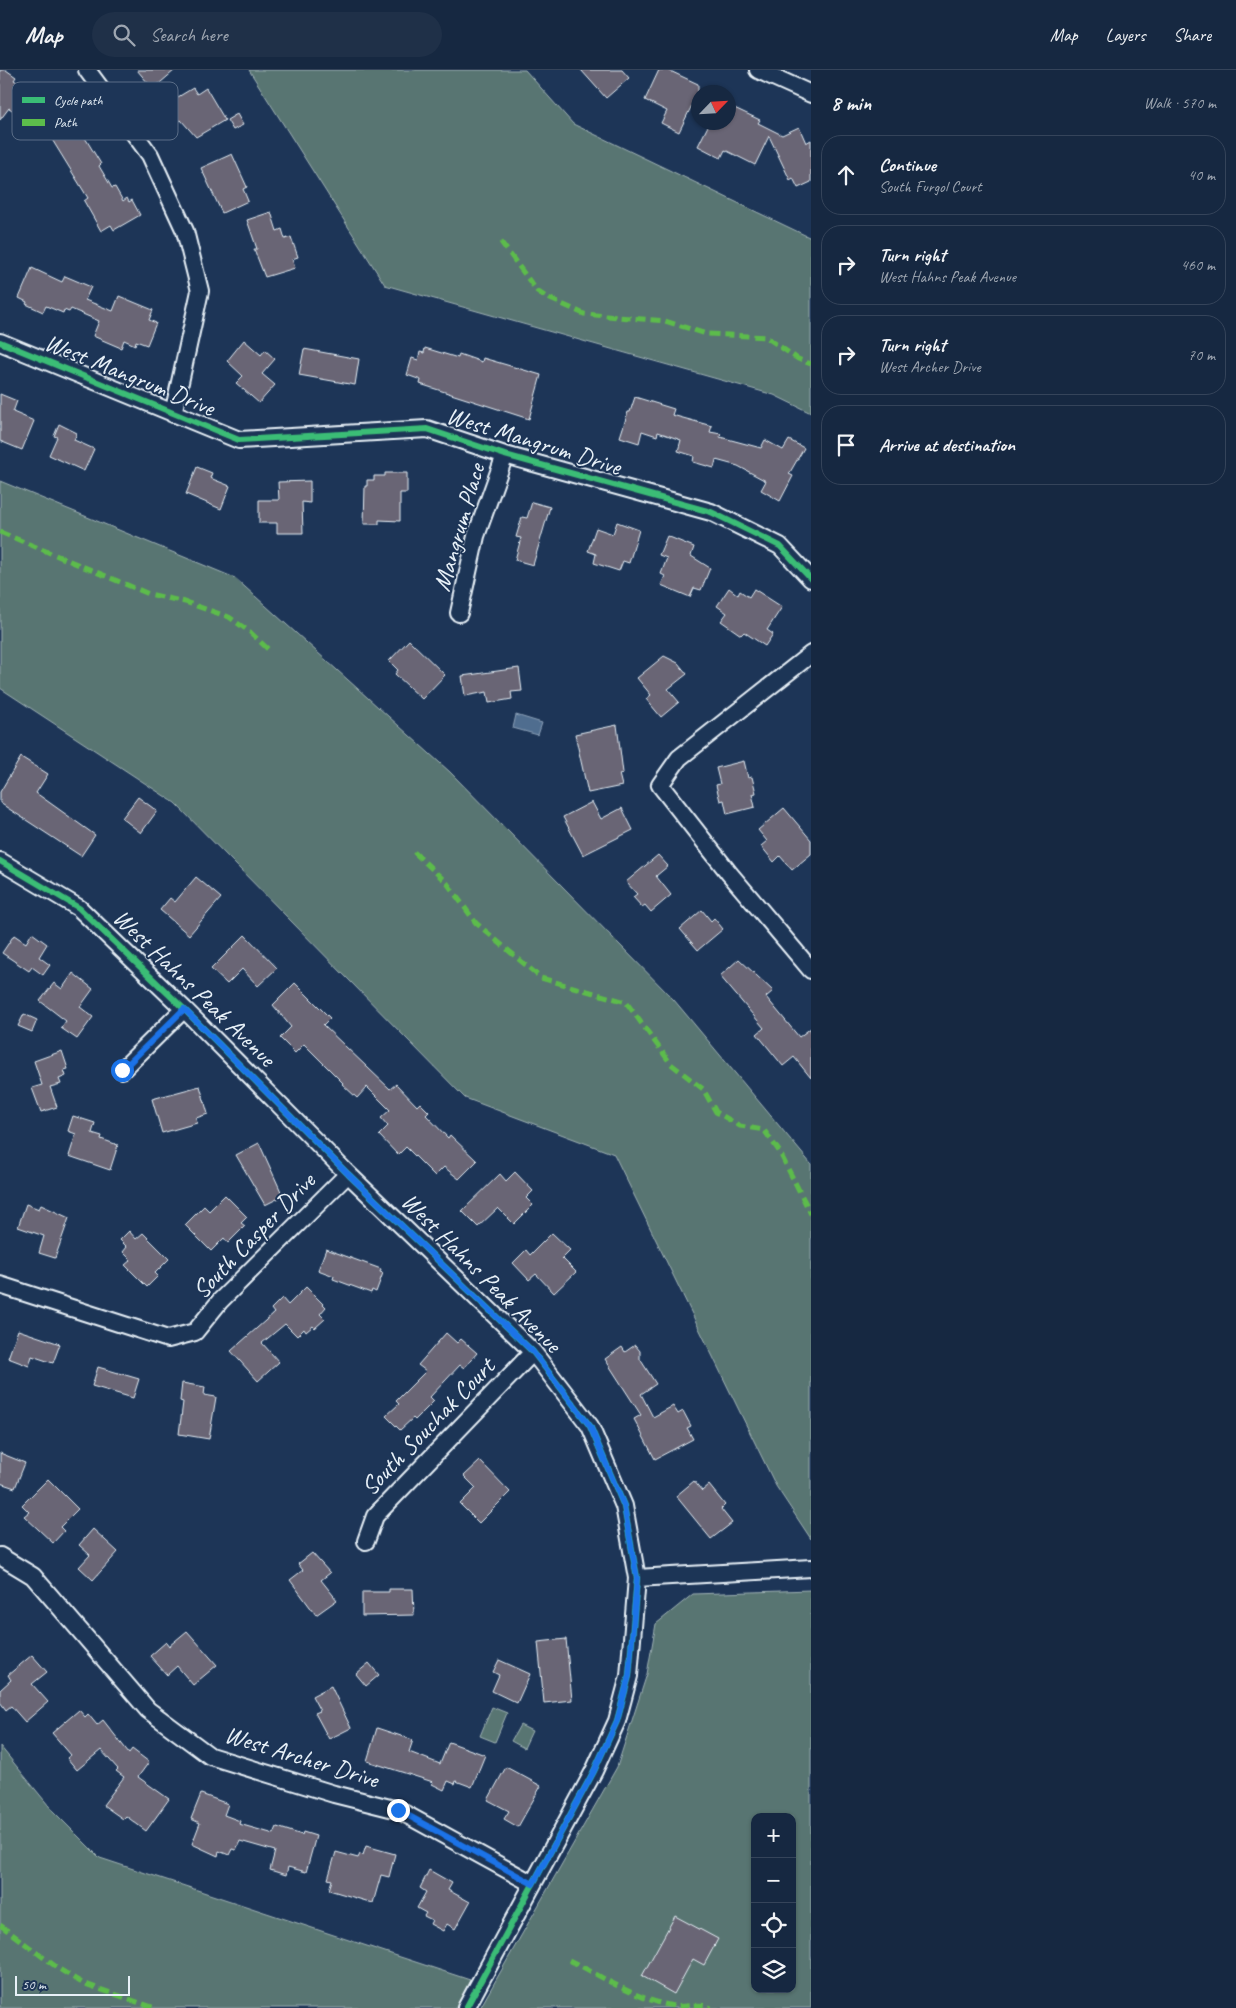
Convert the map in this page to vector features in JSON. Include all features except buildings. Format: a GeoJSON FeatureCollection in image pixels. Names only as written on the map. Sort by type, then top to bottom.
{"type":"FeatureCollection","features":[{"type":"Feature","properties":{"kind":"street"},"geometry":{"type":"LineString","coordinates":[[87,70],[96,82]]}},
{"type":"Feature","properties":{"kind":"street"},"geometry":{"type":"LineString","coordinates":[[758,70],[811,94]]}},
{"type":"Feature","properties":{"kind":"street"},"geometry":{"type":"LineString","coordinates":[[139,140],[150,155],[185,231],[200,291],[173,414]]}},
{"type":"Feature","properties":{"kind":"street","name":"West Mangrum Drive"},"geometry":{"type":"LineString","coordinates":[[0,342],[239,440],[427,429],[505,455],[711,512],[780,546],[811,579]]}},
{"type":"Feature","properties":{"kind":"street","name":"Mangrum Place"},"geometry":{"type":"LineString","coordinates":[[459,613],[476,536],[505,455]]}},
{"type":"Feature","properties":{"kind":"street"},"geometry":{"type":"LineString","coordinates":[[811,654],[679,758],[660,785],[729,873],[811,970]]}},
{"type":"Feature","properties":{"kind":"street","name":"West Hahns Peak Avenue"},"geometry":{"type":"LineString","coordinates":[[0,861],[79,908],[184,1009],[348,1174],[533,1352],[590,1426],[624,1506],[637,1578],[629,1676],[617,1721],[594,1771],[466,2008]]}},
{"type":"Feature","properties":{"kind":"street"},"geometry":{"type":"LineString","coordinates":[[122,1070],[184,1009]]}},
{"type":"Feature","properties":{"kind":"street","name":"South Casper Drive"},"geometry":{"type":"LineString","coordinates":[[0,1285],[168,1339],[195,1332],[220,1301],[348,1174]]}},
{"type":"Feature","properties":{"kind":"street","name":"South Souchak Court"},"geometry":{"type":"LineString","coordinates":[[366,1541],[376,1516],[533,1352]]}},
{"type":"Feature","properties":{"kind":"street","name":"West Archer Drive"},"geometry":{"type":"LineString","coordinates":[[0,1556],[33,1576],[148,1710],[210,1756],[334,1794],[398,1810],[533,1884]]}},
{"type":"Feature","properties":{"kind":"street"},"geometry":{"type":"LineString","coordinates":[[637,1578],[811,1568]]}},
{"type":"Feature","properties":{"kind":"green space"},"geometry":{"type":"Polygon","coordinates":[[[249,70],[525,70],[573,124],[811,238],[811,413],[774,395],[385,285],[249,70]]]}},
{"type":"Feature","properties":{"kind":"green space"},"geometry":{"type":"Polygon","coordinates":[[[0,481],[235,578],[450,772],[674,1000],[811,1164],[811,1539],[776,1486],[614,1154],[465,1098],[175,803],[0,688],[0,481]]]}},
{"type":"Feature","properties":{"kind":"green space"},"geometry":{"type":"Polygon","coordinates":[[[811,1590],[811,2008],[480,2008],[617,1767],[647,1674],[656,1624],[693,1594],[811,1590]]]}},
{"type":"Feature","properties":{"kind":"green space"},"geometry":{"type":"Polygon","coordinates":[[[492,1707],[507,1713],[495,1742],[480,1736],[492,1707]]]}},
{"type":"Feature","properties":{"kind":"green space"},"geometry":{"type":"Polygon","coordinates":[[[520,1725],[532,1731],[524,1748],[511,1741],[520,1725]]]}},
{"type":"Feature","properties":{"kind":"green space"},"geometry":{"type":"Polygon","coordinates":[[[0,1746],[53,1811],[100,1858],[470,1980],[457,2008],[0,2008],[0,1746]]]}},
{"type":"Feature","properties":{"kind":"water"},"geometry":{"type":"Polygon","coordinates":[[[516,715],[542,723],[538,735],[513,728],[516,715]]]}},
{"type":"Feature","properties":{"kind":"marked path"},"geometry":{"type":"LineString","coordinates":[[501,242],[537,291],[584,314],[665,321],[706,334],[766,337],[798,359],[811,364]]}},
{"type":"Feature","properties":{"kind":"marked path"},"geometry":{"type":"LineString","coordinates":[[0,532],[149,594],[185,602],[229,617],[250,632],[270,651]]}},
{"type":"Feature","properties":{"kind":"marked path"},"geometry":{"type":"LineString","coordinates":[[414,852],[447,883],[476,923],[541,978],[626,1002],[671,1064],[703,1089],[716,1112],[740,1126],[764,1130],[779,1151],[811,1214]]}},
{"type":"Feature","properties":{"kind":"marked path"},"geometry":{"type":"LineString","coordinates":[[0,1925],[59,1969],[82,1983],[155,2008]]}},
{"type":"Feature","properties":{"kind":"marked path"},"geometry":{"type":"LineString","coordinates":[[569,1960],[632,1993],[659,2003],[673,2006],[703,2005],[711,2008]]}},
{"type":"Feature","properties":{"kind":"cycle path"},"geometry":{"type":"LineString","coordinates":[[0,342],[239,440],[427,429],[505,455],[711,512],[780,546],[811,579]]}},
{"type":"Feature","properties":{"kind":"cycle path"},"geometry":{"type":"LineString","coordinates":[[0,861],[79,908],[184,1009],[348,1174],[533,1352],[590,1426],[624,1506],[637,1578],[629,1676],[617,1721],[594,1771],[466,2008]]}},
{"type":"Feature","properties":{"kind":"route"},"geometry":{"type":"LineString","coordinates":[[122,1070],[184,1009],[348,1174],[533,1352],[590,1426],[624,1506],[637,1578],[629,1676],[617,1721],[594,1771],[533,1884],[398,1810]]}}]}
